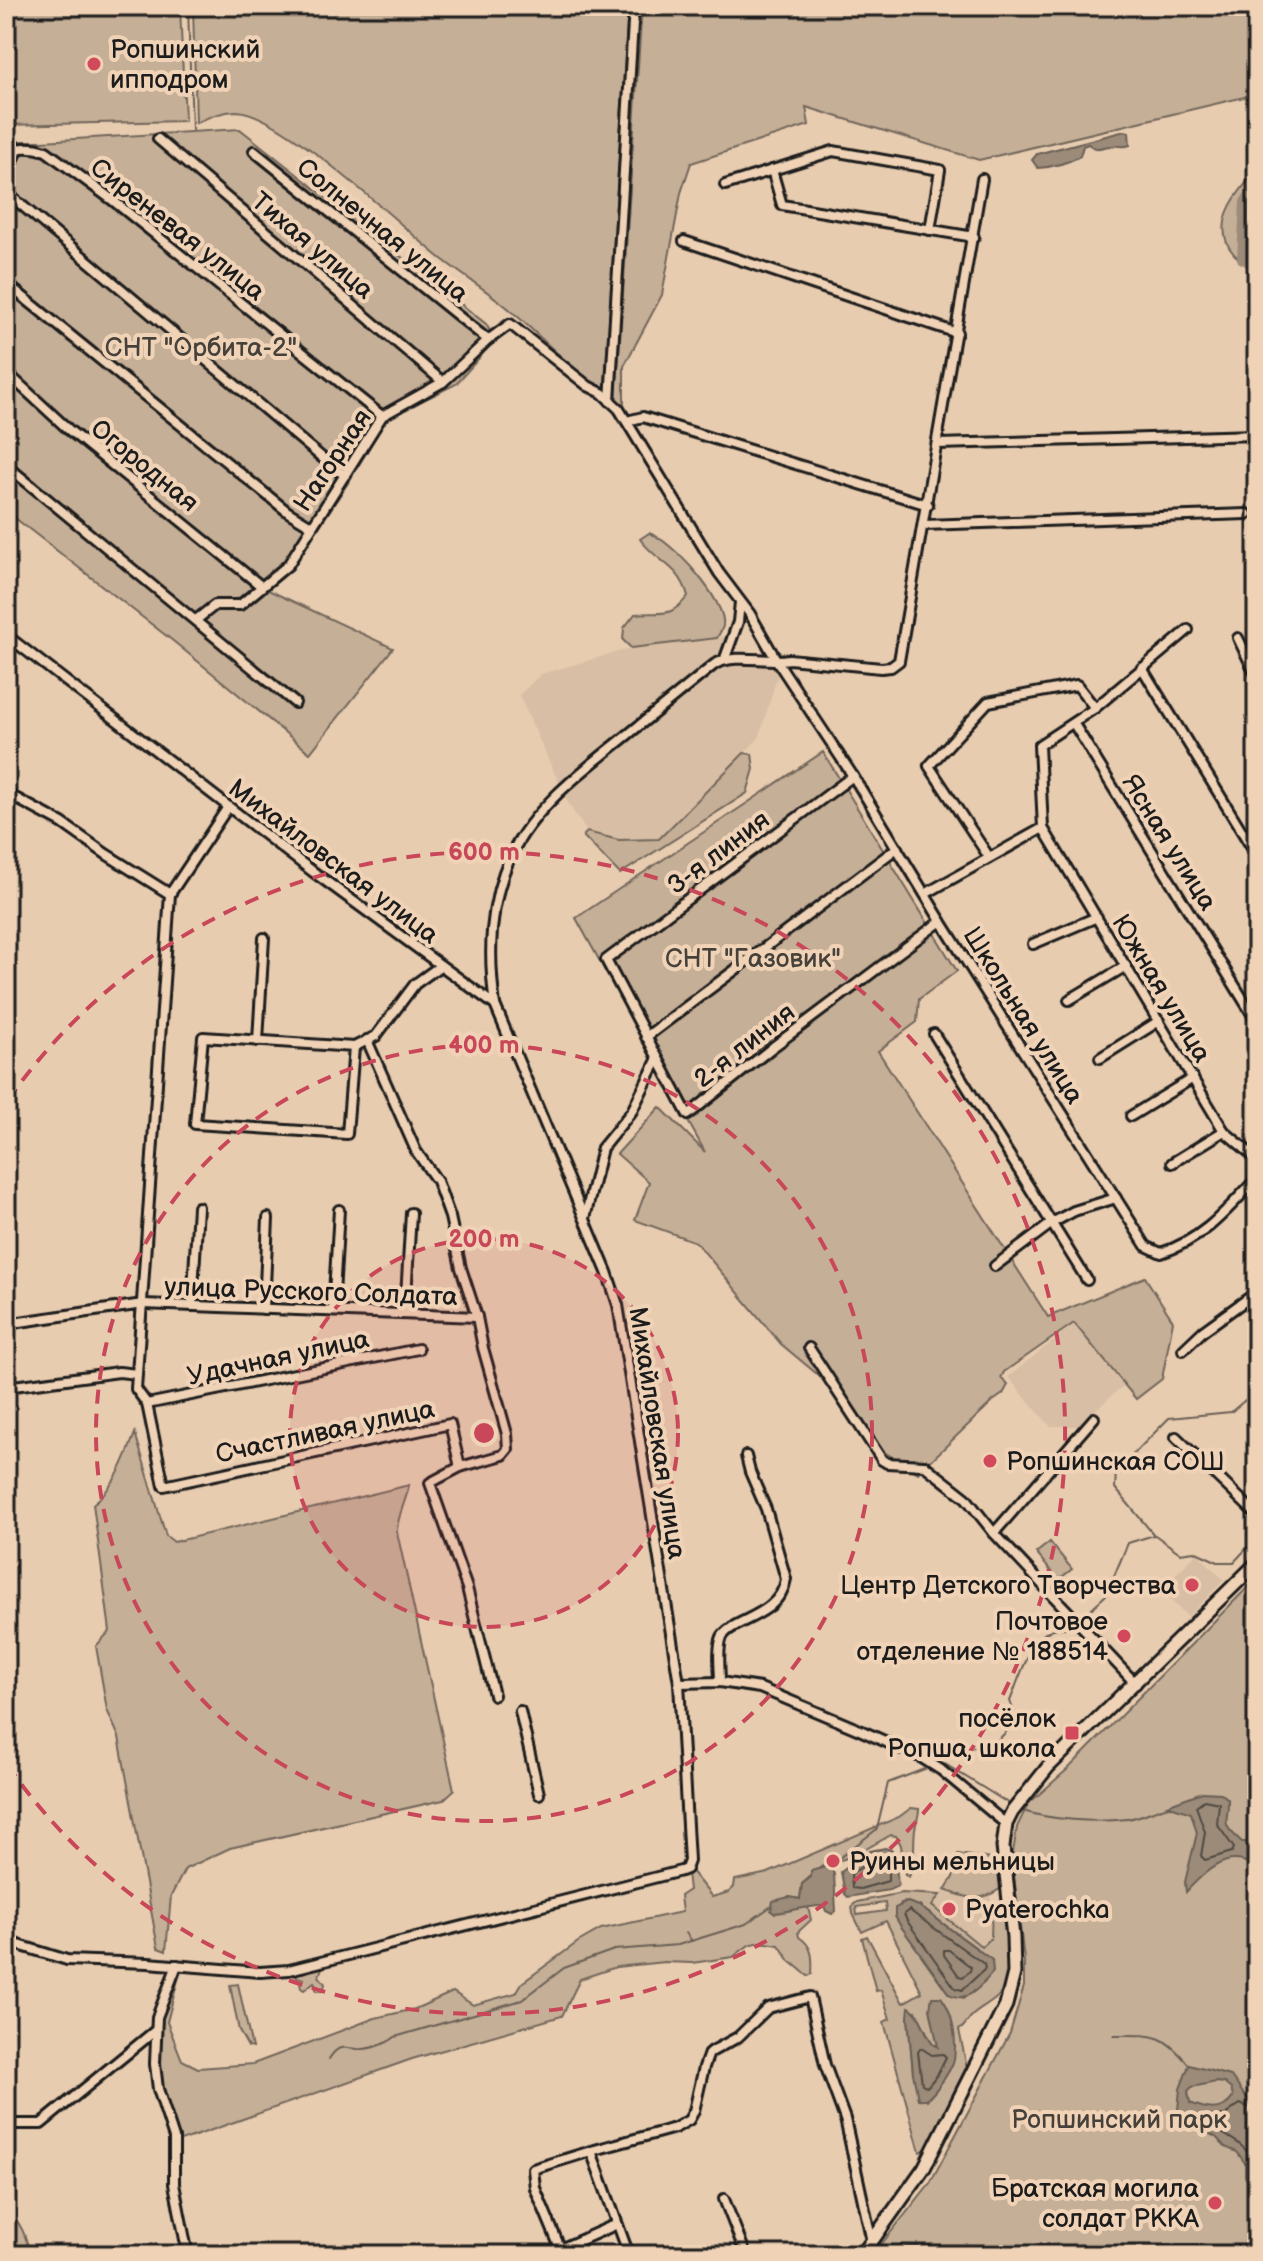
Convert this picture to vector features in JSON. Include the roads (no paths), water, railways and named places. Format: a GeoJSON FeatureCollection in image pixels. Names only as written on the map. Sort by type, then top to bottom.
{"type":"FeatureCollection","features":[{"type":"Feature","properties":{"kind":"main road"},"geometry":{"type":"LineString","coordinates":[[862,2255],[924,2168],[1006,2005],[1014,1962],[1003,1847],[1006,1824],[1023,1795],[1048,1767],[1257,1563]]}},
{"type":"Feature","properties":{"kind":"street"},"geometry":{"type":"LineString","coordinates":[[610,401],[634,6]]}},
{"type":"Feature","properties":{"kind":"street","name":"Тихая улица"},"geometry":{"type":"LineString","coordinates":[[158,139],[443,382]]}},
{"type":"Feature","properties":{"kind":"street","name":"Сиреневая улица"},"geometry":{"type":"LineString","coordinates":[[18,150],[35,147],[46,151],[111,199],[382,416]]}},
{"type":"Feature","properties":{"kind":"street"},"geometry":{"type":"LineString","coordinates":[[6,153],[18,150],[6,177]]}},
{"type":"Feature","properties":{"kind":"street","name":"Солнечная улица"},"geometry":{"type":"LineString","coordinates":[[254,151],[488,340]]}},
{"type":"Feature","properties":{"kind":"street"},"geometry":{"type":"LineString","coordinates":[[725,185],[833,151],[940,170],[930,230]]}},
{"type":"Feature","properties":{"kind":"street"},"geometry":{"type":"LineString","coordinates":[[772,170],[782,205],[974,237]]}},
{"type":"Feature","properties":{"kind":"street"},"geometry":{"type":"LineString","coordinates":[[495,1005],[492,978],[494,911],[511,855],[533,822],[577,776],[725,658],[789,659],[881,668],[891,667],[899,661],[982,179]]}},
{"type":"Feature","properties":{"kind":"street"},"geometry":{"type":"LineString","coordinates":[[6,192],[338,471],[346,474]]}},
{"type":"Feature","properties":{"kind":"street"},"geometry":{"type":"LineString","coordinates":[[684,241],[957,333]]}},
{"type":"Feature","properties":{"kind":"street"},"geometry":{"type":"LineString","coordinates":[[6,283],[288,512],[311,526]]}},
{"type":"Feature","properties":{"kind":"street","name":"Школьная улица"},"geometry":{"type":"LineString","coordinates":[[510,324],[610,401],[627,421],[719,573],[853,776],[1146,1246],[1161,1253],[1185,1245],[1257,1178]]}},
{"type":"Feature","properties":{"kind":"street","name":"Нагорная"},"geometry":{"type":"LineString","coordinates":[[196,620],[215,605],[240,605],[288,565],[382,416],[443,382],[510,324]]}},
{"type":"Feature","properties":{"kind":"street","name":"Огородная"},"geometry":{"type":"LineString","coordinates":[[6,372],[69,430],[261,586]]}},
{"type":"Feature","properties":{"kind":"street"},"geometry":{"type":"LineString","coordinates":[[627,421],[643,417],[928,505]]}},
{"type":"Feature","properties":{"kind":"street"},"geometry":{"type":"LineString","coordinates":[[938,444],[1257,435]]}},
{"type":"Feature","properties":{"kind":"street"},"geometry":{"type":"LineString","coordinates":[[6,465],[295,703]]}},
{"type":"Feature","properties":{"kind":"street"},"geometry":{"type":"LineString","coordinates":[[924,525],[1247,514]]}},
{"type":"Feature","properties":{"kind":"street"},"geometry":{"type":"LineString","coordinates":[[725,658],[738,622],[740,601]]}},
{"type":"Feature","properties":{"kind":"street"},"geometry":{"type":"LineString","coordinates":[[925,894],[1043,828],[1039,745],[1095,708],[1188,630]]}},
{"type":"Feature","properties":{"kind":"street","name":"Михайловская улица"},"geometry":{"type":"LineString","coordinates":[[6,635],[228,807],[495,1005],[618,1305],[679,1683],[689,1861],[686,1869],[634,1885],[410,1937],[289,1970],[260,1972],[67,1960],[6,1941]]}},
{"type":"Feature","properties":{"kind":"street"},"geometry":{"type":"LineString","coordinates":[[1238,638],[1257,677]]}},
{"type":"Feature","properties":{"kind":"street"},"geometry":{"type":"LineString","coordinates":[[1142,668],[1257,856]]}},
{"type":"Feature","properties":{"kind":"street"},"geometry":{"type":"LineString","coordinates":[[989,857],[929,766],[988,702],[1077,685],[1095,708]]}},
{"type":"Feature","properties":{"kind":"street","name":"Ясная улица"},"geometry":{"type":"LineString","coordinates":[[1074,724],[1257,1022]]}},
{"type":"Feature","properties":{"kind":"street","name":"3-я линия"},"geometry":{"type":"LineString","coordinates":[[646,1037],[606,960],[853,776]]}},
{"type":"Feature","properties":{"kind":"street"},"geometry":{"type":"LineString","coordinates":[[6,793],[62,823],[170,894]]}},
{"type":"Feature","properties":{"kind":"street"},"geometry":{"type":"LineString","coordinates":[[147,1404],[136,1389],[170,894],[228,807]]}},
{"type":"Feature","properties":{"kind":"street","name":"Южная улица"},"geometry":{"type":"LineString","coordinates":[[1043,828],[1224,1131],[1257,1159]]}},
{"type":"Feature","properties":{"kind":"street"},"geometry":{"type":"LineString","coordinates":[[585,1220],[602,1148],[632,1111],[658,1058],[646,1037],[897,848]]}},
{"type":"Feature","properties":{"kind":"street"},"geometry":{"type":"LineString","coordinates":[[1033,944],[1097,917]]}},
{"type":"Feature","properties":{"kind":"street","name":"2-я линия"},"geometry":{"type":"LineString","coordinates":[[658,1058],[688,1115],[941,921]]}},
{"type":"Feature","properties":{"kind":"street"},"geometry":{"type":"LineString","coordinates":[[258,1041],[264,938]]}},
{"type":"Feature","properties":{"kind":"street"},"geometry":{"type":"LineString","coordinates":[[354,1047],[347,1134],[195,1124],[203,1037],[354,1047],[376,1036],[415,984],[440,966]]}},
{"type":"Feature","properties":{"kind":"street"},"geometry":{"type":"LineString","coordinates":[[1069,1000],[1126,966]]}},
{"type":"Feature","properties":{"kind":"street"},"geometry":{"type":"LineString","coordinates":[[1100,1058],[1159,1021]]}},
{"type":"Feature","properties":{"kind":"street"},"geometry":{"type":"LineString","coordinates":[[934,1034],[1087,1280]]}},
{"type":"Feature","properties":{"kind":"street"},"geometry":{"type":"LineString","coordinates":[[367,1040],[416,1151],[437,1181],[450,1217],[507,1434],[508,1449],[503,1455],[460,1467],[430,1483],[467,1588],[494,1695]]}},
{"type":"Feature","properties":{"kind":"street"},"geometry":{"type":"LineString","coordinates":[[1131,1116],[1193,1078]]}},
{"type":"Feature","properties":{"kind":"street"},"geometry":{"type":"LineString","coordinates":[[1172,1163],[1224,1131]]}},
{"type":"Feature","properties":{"kind":"street"},"geometry":{"type":"LineString","coordinates":[[995,1266],[1052,1223],[1074,1211],[1116,1198]]}},
{"type":"Feature","properties":{"kind":"street"},"geometry":{"type":"LineString","coordinates":[[192,1306],[198,1207]]}},
{"type":"Feature","properties":{"kind":"street"},"geometry":{"type":"LineString","coordinates":[[333,1311],[339,1210]]}},
{"type":"Feature","properties":{"kind":"street"},"geometry":{"type":"LineString","coordinates":[[405,1314],[411,1213]]}},
{"type":"Feature","properties":{"kind":"street"},"geometry":{"type":"LineString","coordinates":[[264,1309],[268,1218]]}},
{"type":"Feature","properties":{"kind":"street"},"geometry":{"type":"LineString","coordinates":[[1183,1350],[1203,1331],[1257,1292]]}},
{"type":"Feature","properties":{"kind":"street","name":"улица Русского Солдата"},"geometry":{"type":"LineString","coordinates":[[6,1324],[143,1304],[477,1317]]}},
{"type":"Feature","properties":{"kind":"street"},"geometry":{"type":"LineString","coordinates":[[809,1348],[882,1460],[924,1465],[966,1498],[994,1533],[1136,1684]]}},
{"type":"Feature","properties":{"kind":"street","name":"Удачная улица"},"geometry":{"type":"LineString","coordinates":[[147,1404],[418,1349]]}},
{"type":"Feature","properties":{"kind":"street"},"geometry":{"type":"LineString","coordinates":[[6,1387],[119,1372],[137,1374]]}},
{"type":"Feature","properties":{"kind":"street","name":"Счастливая улица"},"geometry":{"type":"LineString","coordinates":[[147,1404],[164,1486],[450,1424],[460,1467]]}},
{"type":"Feature","properties":{"kind":"street"},"geometry":{"type":"LineString","coordinates":[[994,1533],[1094,1418]]}},
{"type":"Feature","properties":{"kind":"street"},"geometry":{"type":"LineString","coordinates":[[1176,1437],[1257,1515]]}},
{"type":"Feature","properties":{"kind":"street"},"geometry":{"type":"LineString","coordinates":[[720,1682],[721,1639],[726,1632],[765,1611],[785,1587],[786,1579],[766,1509],[746,1456]]}},
{"type":"Feature","properties":{"kind":"street"},"geometry":{"type":"LineString","coordinates":[[679,1683],[720,1682],[760,1688],[922,1758],[1006,1824]]}},
{"type":"Feature","properties":{"kind":"street"},"geometry":{"type":"LineString","coordinates":[[520,1711],[539,1794]]}},
{"type":"Feature","properties":{"kind":"street"},"geometry":{"type":"LineString","coordinates":[[177,1965],[157,2017],[157,2076],[174,2138],[174,2184],[188,2255]]}},
{"type":"Feature","properties":{"kind":"street"},"geometry":{"type":"LineString","coordinates":[[562,2252],[535,2188],[533,2169],[675,2128],[689,2120],[709,2053],[738,2037],[768,2008],[810,1997],[825,2065],[845,2119],[872,2242]]}},
{"type":"Feature","properties":{"kind":"street"},"geometry":{"type":"LineString","coordinates":[[6,2124],[41,2124],[156,2030]]}},
{"type":"Feature","properties":{"kind":"street"},"geometry":{"type":"LineString","coordinates":[[591,2151],[629,2255]]}},
{"type":"Feature","properties":{"kind":"street"},"geometry":{"type":"LineString","coordinates":[[724,2199],[746,2255]]}},
{"type":"Feature","properties":{"kind":"street"},"geometry":{"type":"LineString","coordinates":[[547,2255],[562,2252],[617,2224]]}},
{"type":"Feature","properties":{"kind":"water"},"geometry":{"type":"Polygon","coordinates":[[[1129,132],[1128,146],[1097,148],[1088,144],[1083,146],[1080,156],[1049,167],[1038,168],[1032,160],[1037,154],[1129,132]]]}},
{"type":"Feature","properties":{"kind":"water"},"geometry":{"type":"Polygon","coordinates":[[[1202,1792],[1221,1793],[1228,1799],[1227,1826],[1242,1842],[1257,1842],[1257,1869],[1237,1860],[1227,1861],[1209,1870],[1186,1892],[1185,1882],[1197,1833],[1191,1813],[1167,1805],[1202,1792]]]}},
{"type":"Feature","properties":{"kind":"water"},"geometry":{"type":"Polygon","coordinates":[[[885,1848],[895,1854],[898,1886],[848,1897],[841,1872],[870,1851],[885,1848]]]}},
{"type":"Feature","properties":{"kind":"water"},"geometry":{"type":"Polygon","coordinates":[[[829,1866],[834,1874],[836,1911],[832,1914],[824,1906],[818,1906],[771,1911],[773,1901],[789,1897],[800,1899],[802,1884],[811,1877],[811,1871],[829,1866]]]}},
{"type":"Feature","properties":{"kind":"water"},"geometry":{"type":"Polygon","coordinates":[[[907,1902],[919,1906],[992,1960],[993,1972],[974,1992],[962,1997],[949,1994],[895,1916],[895,1908],[907,1902]]]}},
{"type":"Feature","properties":{"kind":"water"},"geometry":{"type":"Polygon","coordinates":[[[932,1997],[941,1997],[949,2010],[955,2044],[954,2059],[948,2074],[934,2093],[918,2099],[913,2073],[909,2007],[938,2047],[930,2008],[932,1997]]]}},
{"type":"Feature","properties":{"kind":"water"},"geometry":{"type":"Polygon","coordinates":[[[1189,2065],[1231,2076],[1245,2096],[1257,2103],[1257,2197],[1245,2176],[1245,2163],[1237,2152],[1184,2121],[1178,2110],[1180,2089],[1189,2065]],[[1224,2083],[1192,2087],[1188,2091],[1190,2103],[1208,2108],[1224,2106],[1233,2097],[1231,2089],[1224,2083]]]}},
{"type":"Feature","properties":{"kind":"waterway"},"geometry":{"type":"LineString","coordinates":[[188,6],[192,130]]}},
{"type":"Feature","properties":{"kind":"waterway"},"geometry":{"type":"LineString","coordinates":[[1257,187],[1246,202],[1243,258],[1257,264]]}},
{"type":"Feature","properties":{"kind":"waterway"},"geometry":{"type":"LineString","coordinates":[[1257,381],[1257,387]]}},
{"type":"Feature","properties":{"kind":"waterway"},"geometry":{"type":"LineString","coordinates":[[1080,1619],[1106,1595],[1128,1543],[1154,1535],[1115,1488],[1116,1472],[1169,1418],[1231,1412],[1257,1390]]}},
{"type":"Feature","properties":{"kind":"waterway"},"geometry":{"type":"LineString","coordinates":[[1155,1535],[1180,1553],[1194,1551],[1218,1562],[1234,1562],[1248,1547],[1257,1545]]}},
{"type":"Feature","properties":{"kind":"waterway"},"geometry":{"type":"LineString","coordinates":[[934,1761],[941,1756],[998,1740],[1017,1721],[1010,1701],[1037,1641],[1051,1630],[1070,1628]]}},
{"type":"Feature","properties":{"kind":"waterway"},"geometry":{"type":"LineString","coordinates":[[937,1759],[1011,1805]]}},
{"type":"Feature","properties":{"kind":"waterway"},"geometry":{"type":"LineString","coordinates":[[829,1866],[877,1829],[888,1783],[927,1768]]}},
{"type":"Feature","properties":{"kind":"waterway"},"geometry":{"type":"LineString","coordinates":[[1020,1810],[1058,1818],[1102,1821],[1133,1818],[1169,1806]]}},
{"type":"Feature","properties":{"kind":"waterway"},"geometry":{"type":"LineString","coordinates":[[329,2059],[341,2048],[372,2047],[395,2037],[522,2000],[564,1968],[614,1950],[678,1945],[746,1924],[770,1907]]}},
{"type":"Feature","properties":{"kind":"waterway"},"geometry":{"type":"LineString","coordinates":[[686,1933],[692,1941]]}},
{"type":"Feature","properties":{"kind":"waterway"},"geometry":{"type":"LineString","coordinates":[[1114,2035],[1148,2036],[1164,2041],[1189,2065]]}},
{"type":"Feature","properties":{"kind":"waterway"},"geometry":{"type":"LineString","coordinates":[[889,2255],[893,2249],[919,2246]]}},
{"type":"Feature","properties":{"kind":"place","name":"Ропшинский ипподром"},"geometry":{"type":"Point","coordinates":[94,64]}},
{"type":"Feature","properties":{"kind":"place","name":"Ропшинская СОШ"},"geometry":{"type":"Point","coordinates":[990,1461]}},
{"type":"Feature","properties":{"kind":"place","name":"Центр Детского Творчества"},"geometry":{"type":"Point","coordinates":[1192,1585]}},
{"type":"Feature","properties":{"kind":"place","name":"Почтовое отделение № 188514"},"geometry":{"type":"Point","coordinates":[1124,1636]}},
{"type":"Feature","properties":{"kind":"place","name":"посёлок Ропша, школа"},"geometry":{"type":"Point","coordinates":[1072,1733]}},
{"type":"Feature","properties":{"kind":"place","name":"Руины мельницы"},"geometry":{"type":"Point","coordinates":[833,1861]}},
{"type":"Feature","properties":{"kind":"place","name":"Pyaterochka"},"geometry":{"type":"Point","coordinates":[949,1909]}},
{"type":"Feature","properties":{"kind":"place","name":"Братская могила солдат РККА"},"geometry":{"type":"Point","coordinates":[1215,2203]}},
{"type":"Feature","properties":{"kind":"park label","name":"СНТ \"Орбита-2\""},"geometry":{"type":"Point","coordinates":[201,347]}},
{"type":"Feature","properties":{"kind":"park label","name":"СНТ \"Газовик\""},"geometry":{"type":"Point","coordinates":[753,958]}},
{"type":"Feature","properties":{"kind":"park label","name":"Ропшинский парк"},"geometry":{"type":"Point","coordinates":[1119,2119]}}]}
